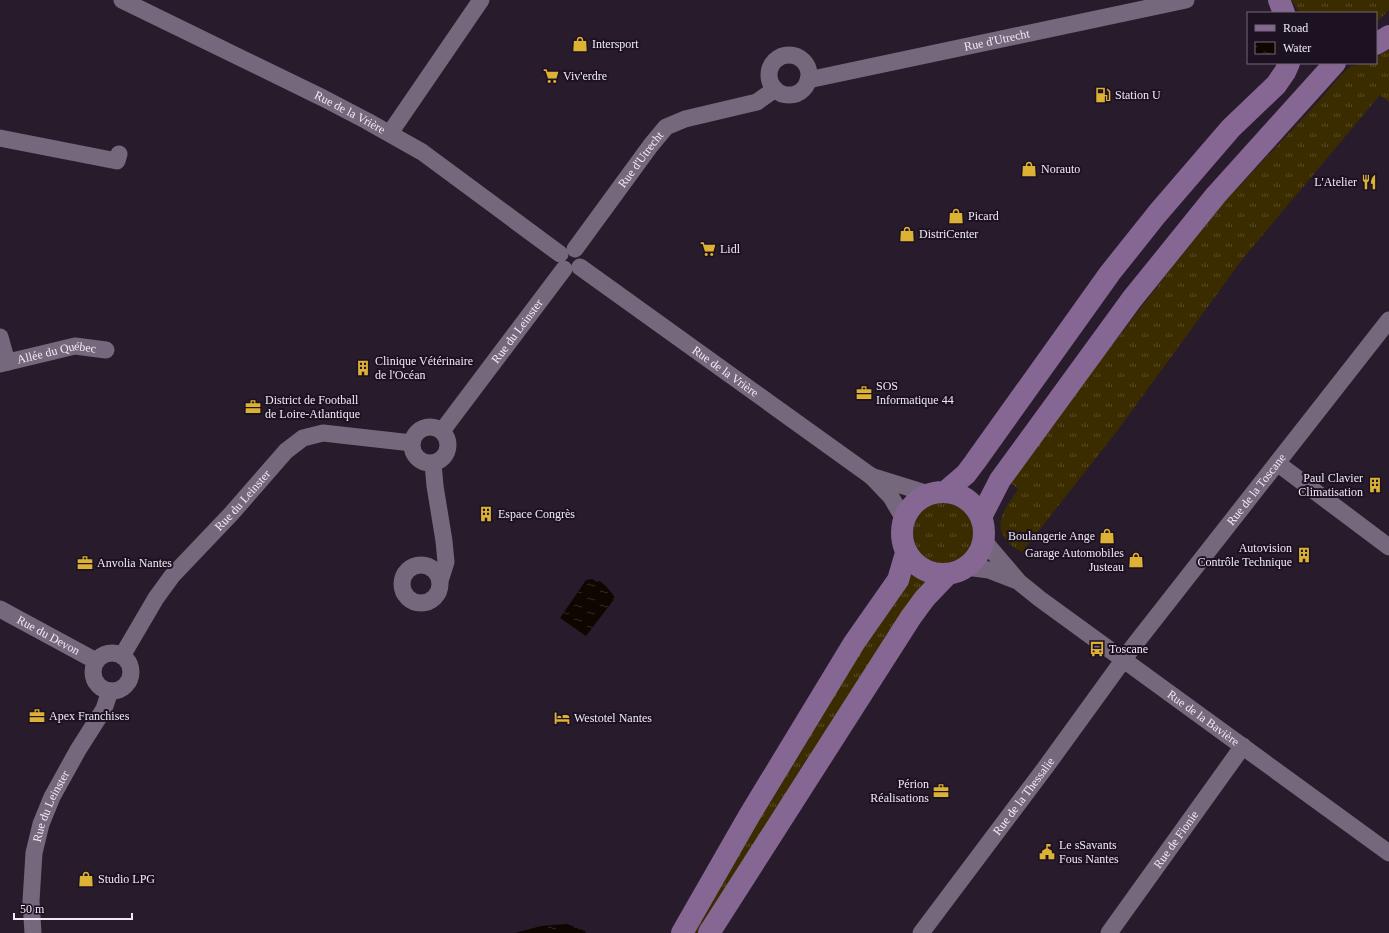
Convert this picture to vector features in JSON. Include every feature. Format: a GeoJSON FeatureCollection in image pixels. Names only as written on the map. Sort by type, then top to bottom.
{"type":"FeatureCollection","features":[{"type":"Feature","properties":{"kind":"main road"},"geometry":{"type":"LineString","coordinates":[[1279,0],[1284,12]]}},
{"type":"Feature","properties":{"kind":"main road"},"geometry":{"type":"LineString","coordinates":[[1377,43],[1389,36]]}},
{"type":"Feature","properties":{"kind":"main road"},"geometry":{"type":"LineString","coordinates":[[957,571],[938,574],[928,572],[912,561],[906,553],[902,542],[902,530],[904,519],[910,508],[918,500],[937,493],[966,474],[1110,273],[1157,214],[1231,128],[1276,85],[1286,72],[1289,64]]}},
{"type":"Feature","properties":{"kind":"main road"},"geometry":{"type":"LineString","coordinates":[[981,517],[1000,480],[1132,299],[1216,195],[1334,64]]}},
{"type":"Feature","properties":{"kind":"main road"},"geometry":{"type":"LineString","coordinates":[[709,933],[910,617],[925,598],[957,571],[974,560],[980,551],[984,540],[984,528],[981,517],[976,508],[958,494],[937,493]]}},
{"type":"Feature","properties":{"kind":"main road"},"geometry":{"type":"LineString","coordinates":[[682,933],[749,816],[850,650],[898,580],[906,553]]}},
{"type":"Feature","properties":{"kind":"street","name":"Rue de la Vrière"},"geometry":{"type":"LineString","coordinates":[[122,0],[323,98],[390,133],[422,152],[871,476],[891,497],[904,519]]}},
{"type":"Feature","properties":{"kind":"street"},"geometry":{"type":"LineString","coordinates":[[390,133],[481,0]]}},
{"type":"Feature","properties":{"kind":"street","name":"Rue d'Utrecht"},"geometry":{"type":"LineString","coordinates":[[808,80],[1186,0]]}},
{"type":"Feature","properties":{"kind":"street"},"geometry":{"type":"LineString","coordinates":[[784,56],[794,56],[800,58],[804,62],[807,68],[808,80],[800,91],[794,94],[787,94],[775,89],[769,78],[769,72],[775,61],[784,56]]}},
{"type":"Feature","properties":{"kind":"street","name":"Rue d'Utrecht"},"geometry":{"type":"LineString","coordinates":[[570,260],[651,145],[666,127],[685,118],[757,102],[775,89]]}},
{"type":"Feature","properties":{"kind":"street"},"geometry":{"type":"LineString","coordinates":[[0,138],[117,161],[120,154]]}},
{"type":"Feature","properties":{"kind":"street","name":"Rue du Leinster"},"geometry":{"type":"LineString","coordinates":[[442,431],[570,260]]}},
{"type":"Feature","properties":{"kind":"street","name":"Rue de la Toscane"},"geometry":{"type":"LineString","coordinates":[[1123,658],[1389,320]]}},
{"type":"Feature","properties":{"kind":"street","name":"Allée du Québec"},"geometry":{"type":"LineString","coordinates":[[0,337],[3,363],[75,346],[106,350]]}},
{"type":"Feature","properties":{"kind":"street"},"geometry":{"type":"LineString","coordinates":[[426,427],[437,428],[442,431],[446,435],[448,441],[449,447],[447,453],[439,461],[433,463],[422,461],[418,458],[414,453],[412,443],[417,433],[426,427]]}},
{"type":"Feature","properties":{"kind":"street","name":"Rue du Leinster"},"geometry":{"type":"LineString","coordinates":[[122,656],[156,598],[172,576],[231,514],[286,452],[303,438],[323,433],[412,443]]}},
{"type":"Feature","properties":{"kind":"street"},"geometry":{"type":"LineString","coordinates":[[433,463],[446,562],[438,593],[428,602],[422,604],[415,603],[409,600],[402,590],[402,577],[406,571],[417,565],[424,565],[435,570],[440,581]]}},
{"type":"Feature","properties":{"kind":"street"},"geometry":{"type":"LineString","coordinates":[[1277,463],[1389,547]]}},
{"type":"Feature","properties":{"kind":"street","name":"Rue de la Vrière"},"geometry":{"type":"LineString","coordinates":[[871,476],[937,493]]}},
{"type":"Feature","properties":{"kind":"street","name":"Rue de la Bavière"},"geometry":{"type":"LineString","coordinates":[[984,540],[1019,582],[1040,599],[1389,853]]}},
{"type":"Feature","properties":{"kind":"street"},"geometry":{"type":"LineString","coordinates":[[424,565],[432,558],[444,541]]}},
{"type":"Feature","properties":{"kind":"street","name":"Rue de la Bavière"},"geometry":{"type":"LineString","coordinates":[[957,571],[989,570],[1019,582]]}},
{"type":"Feature","properties":{"kind":"street","name":"Rue du Devon"},"geometry":{"type":"LineString","coordinates":[[0,609],[96,661]]}},
{"type":"Feature","properties":{"kind":"street"},"geometry":{"type":"LineString","coordinates":[[111,653],[122,656],[130,664],[131,676],[129,681],[121,689],[110,691],[104,690],[98,686],[93,674],[93,668],[96,661],[105,654],[111,653]]}},
{"type":"Feature","properties":{"kind":"street","name":"Rue de la Thessalie"},"geometry":{"type":"LineString","coordinates":[[921,933],[1045,768],[1123,658]]}},
{"type":"Feature","properties":{"kind":"street","name":"Rue du Leinster"},"geometry":{"type":"LineString","coordinates":[[33,933],[31,901],[34,853],[41,824],[52,797],[78,750],[104,709],[110,691]]}},
{"type":"Feature","properties":{"kind":"street","name":"Rue de Fionie"},"geometry":{"type":"LineString","coordinates":[[1109,933],[1243,746]]}},
{"type":"Feature","properties":{"kind":"green space"},"geometry":{"type":"Polygon","coordinates":[[[1291,0],[1389,0],[1389,10],[1377,22],[1377,12],[1299,12],[1291,0]]]}},
{"type":"Feature","properties":{"kind":"green space"},"geometry":{"type":"Polygon","coordinates":[[[1389,50],[1389,102],[1380,95],[1241,261],[1117,431],[1022,552],[1012,546],[1003,536],[1001,529],[1002,515],[1018,489],[1011,483],[1060,413],[1172,267],[1226,200],[1319,101],[1341,75],[1350,67],[1360,64],[1377,64],[1377,56],[1389,50]]]}},
{"type":"Feature","properties":{"kind":"green space"},"geometry":{"type":"Polygon","coordinates":[[[943,503],[960,508],[968,516],[973,533],[968,550],[960,558],[943,563],[926,558],[918,550],[913,533],[918,516],[926,508],[943,503]]]}},
{"type":"Feature","properties":{"kind":"green space"},"geometry":{"type":"Polygon","coordinates":[[[908,567],[917,574],[932,580],[699,933],[688,933],[908,567]]]}},
{"type":"Feature","properties":{"kind":"water"},"geometry":{"type":"Polygon","coordinates":[[[592,579],[597,582],[600,581],[615,598],[586,636],[560,618],[586,580],[592,579]]]}},
{"type":"Feature","properties":{"kind":"water"},"geometry":{"type":"Polygon","coordinates":[[[567,924],[585,931],[586,933],[515,933],[541,926],[567,924]]]}},
{"type":"Feature","properties":{"kind":"place","name":"Intersport"},"geometry":{"type":"Point","coordinates":[580,44]}},
{"type":"Feature","properties":{"kind":"place","name":"Viv'erdre"},"geometry":{"type":"Point","coordinates":[551,76]}},
{"type":"Feature","properties":{"kind":"place","name":"Station U"},"geometry":{"type":"Point","coordinates":[1103,95]}},
{"type":"Feature","properties":{"kind":"place","name":"Norauto"},"geometry":{"type":"Point","coordinates":[1029,169]}},
{"type":"Feature","properties":{"kind":"place","name":"L'Atelier"},"geometry":{"type":"Point","coordinates":[1369,182]}},
{"type":"Feature","properties":{"kind":"place","name":"Picard"},"geometry":{"type":"Point","coordinates":[956,216]}},
{"type":"Feature","properties":{"kind":"place","name":"DistriCenter"},"geometry":{"type":"Point","coordinates":[907,234]}},
{"type":"Feature","properties":{"kind":"place","name":"Lidl"},"geometry":{"type":"Point","coordinates":[708,249]}},
{"type":"Feature","properties":{"kind":"place","name":"Clinique Vétérinaire de l'Océan"},"geometry":{"type":"Point","coordinates":[363,368]}},
{"type":"Feature","properties":{"kind":"place","name":"SOS Informatique 44"},"geometry":{"type":"Point","coordinates":[864,393]}},
{"type":"Feature","properties":{"kind":"place","name":"District de Football de Loire-Atlantique"},"geometry":{"type":"Point","coordinates":[253,407]}},
{"type":"Feature","properties":{"kind":"place","name":"Paul Clavier Climatisation"},"geometry":{"type":"Point","coordinates":[1375,485]}},
{"type":"Feature","properties":{"kind":"place","name":"Espace Congrès"},"geometry":{"type":"Point","coordinates":[486,514]}},
{"type":"Feature","properties":{"kind":"place","name":"Boulangerie Ange"},"geometry":{"type":"Point","coordinates":[1107,536]}},
{"type":"Feature","properties":{"kind":"place","name":"Autovision Contrôle Technique"},"geometry":{"type":"Point","coordinates":[1304,555]}},
{"type":"Feature","properties":{"kind":"place","name":"Garage Automobiles Justeau"},"geometry":{"type":"Point","coordinates":[1136,560]}},
{"type":"Feature","properties":{"kind":"place","name":"Anvolia Nantes"},"geometry":{"type":"Point","coordinates":[85,563]}},
{"type":"Feature","properties":{"kind":"place","name":"Toscane"},"geometry":{"type":"Point","coordinates":[1097,649]}},
{"type":"Feature","properties":{"kind":"place","name":"Apex Franchises"},"geometry":{"type":"Point","coordinates":[37,716]}},
{"type":"Feature","properties":{"kind":"place","name":"Westotel Nantes"},"geometry":{"type":"Point","coordinates":[562,718]}},
{"type":"Feature","properties":{"kind":"place","name":"Périon Réalisations"},"geometry":{"type":"Point","coordinates":[941,791]}},
{"type":"Feature","properties":{"kind":"place","name":"Le sSavants Fous Nantes"},"geometry":{"type":"Point","coordinates":[1047,852]}},
{"type":"Feature","properties":{"kind":"place","name":"Studio LPG"},"geometry":{"type":"Point","coordinates":[86,879]}}]}
